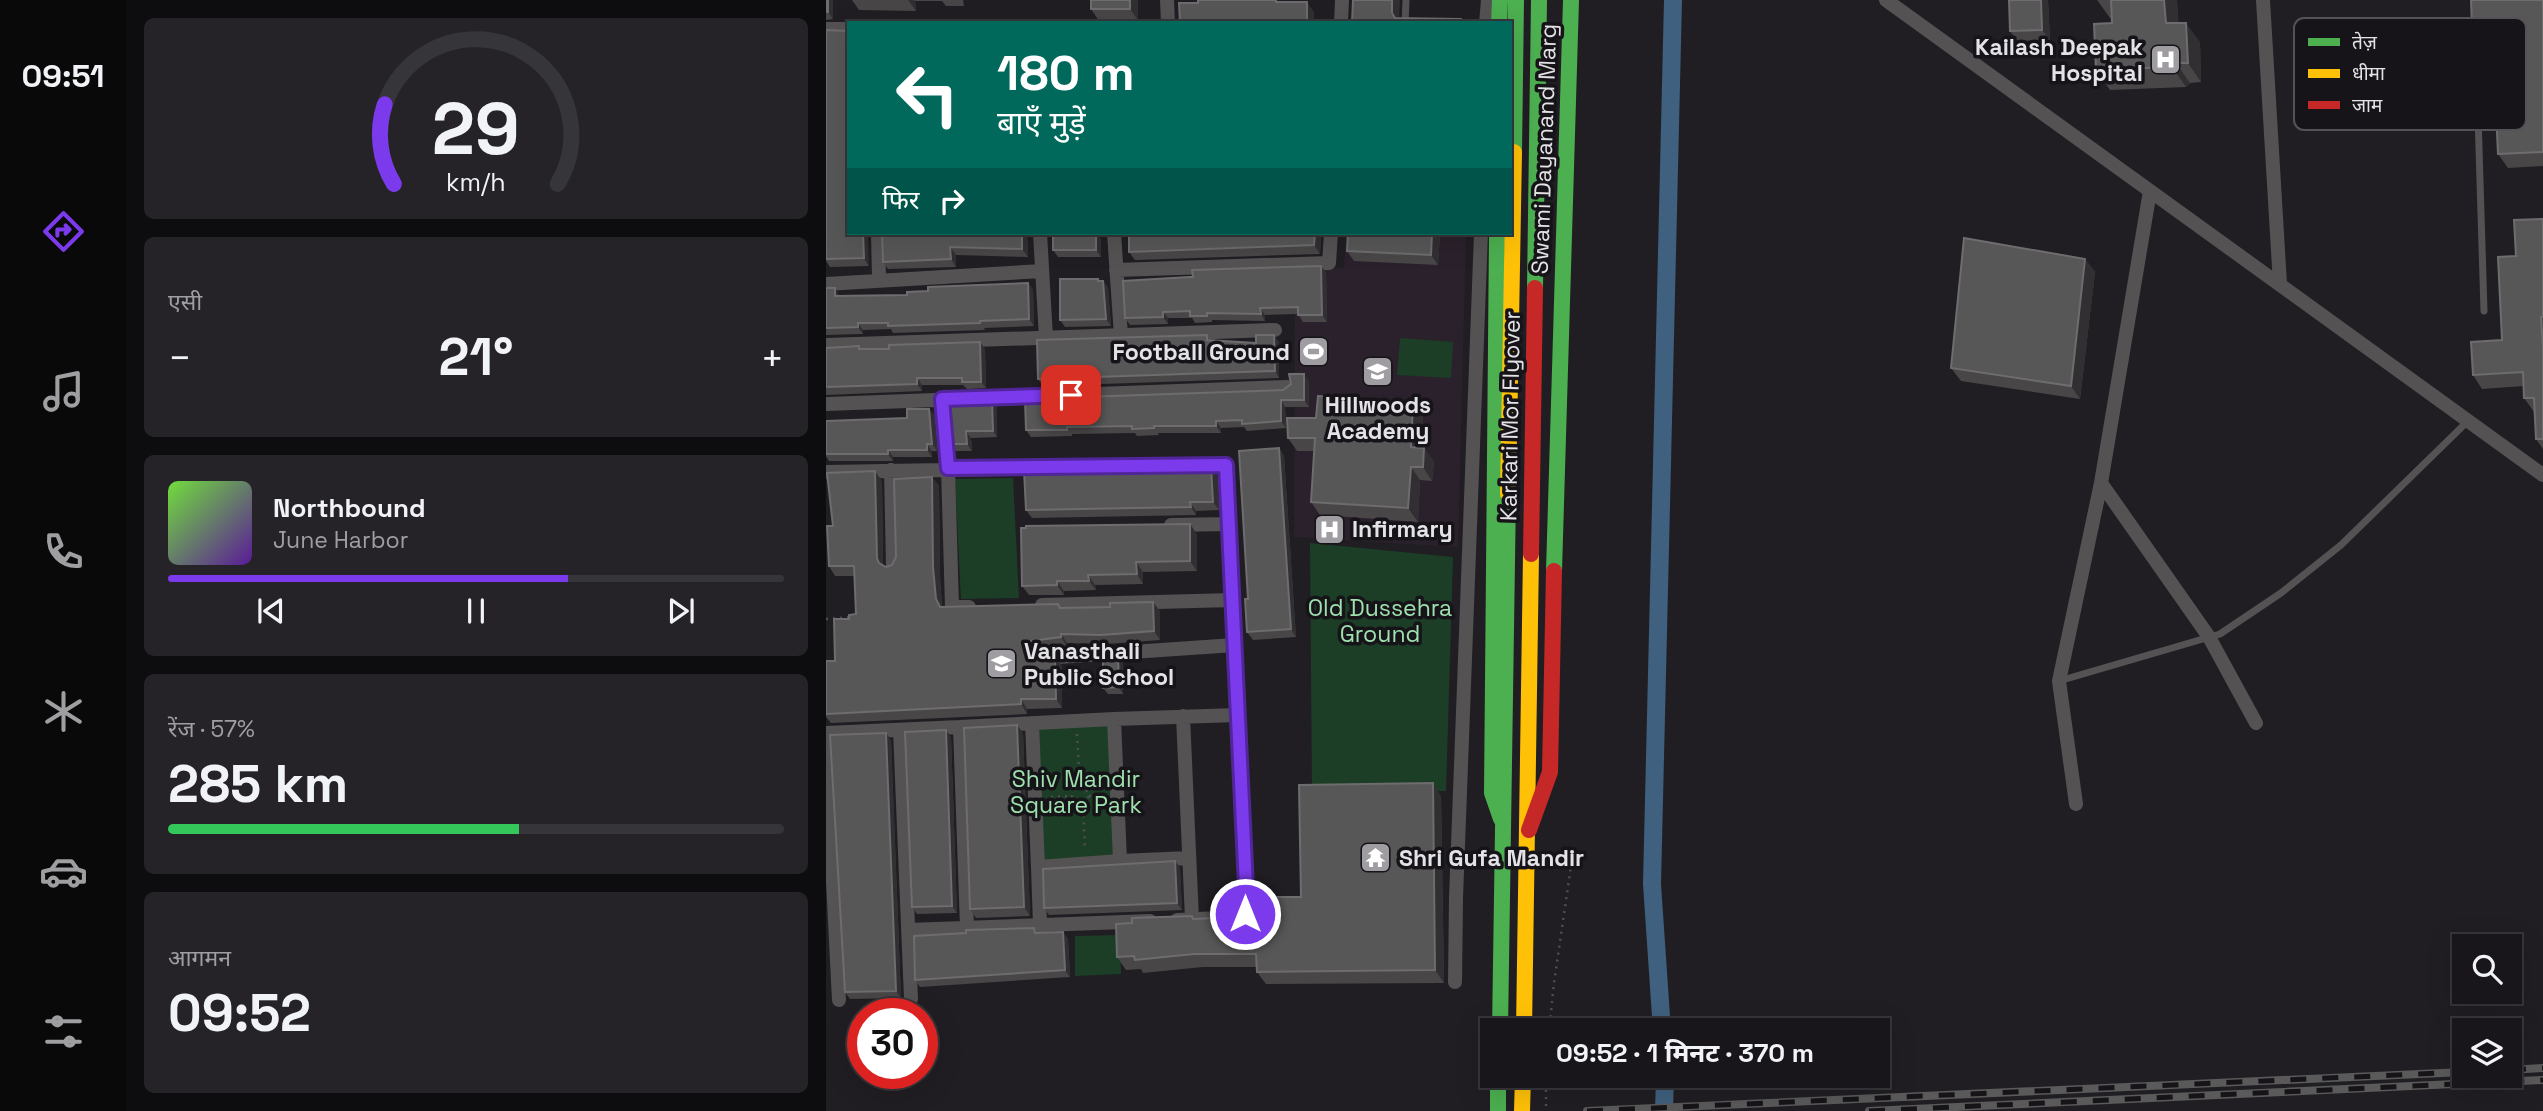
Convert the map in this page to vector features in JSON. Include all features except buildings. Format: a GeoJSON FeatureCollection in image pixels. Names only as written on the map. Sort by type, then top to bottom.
{"type":"FeatureCollection","features":[{"type":"Feature","properties":{"kind":"main road"},"geometry":{"type":"LineString","coordinates":[[1499,21],[1500,0]]}},
{"type":"Feature","properties":{"kind":"main road","name":"Karkari Mor Flyover"},"geometry":{"type":"LineString","coordinates":[[1502,824],[1516,0]]}},
{"type":"Feature","properties":{"kind":"main road","name":"Karkari Mor Flyover"},"geometry":{"type":"LineString","coordinates":[[1528,833],[1539,0]]}},
{"type":"Feature","properties":{"kind":"main road","name":"Swami Dayanand Marg"},"geometry":{"type":"LineString","coordinates":[[1528,833],[1550,772],[1571,0]]}},
{"type":"Feature","properties":{"kind":"main road","name":"Swami Dayanand Marg"},"geometry":{"type":"LineString","coordinates":[[1497,235],[1492,793],[1502,824]]}},
{"type":"Feature","properties":{"kind":"main road"},"geometry":{"type":"LineString","coordinates":[[1500,1018],[1502,824]]}},
{"type":"Feature","properties":{"kind":"main road"},"geometry":{"type":"LineString","coordinates":[[1524,1018],[1528,833]]}},
{"type":"Feature","properties":{"kind":"main road"},"geometry":{"type":"LineString","coordinates":[[1498,1088],[1498,1111]]}},
{"type":"Feature","properties":{"kind":"main road"},"geometry":{"type":"LineString","coordinates":[[1521,1111],[1522,1088]]}},
{"type":"Feature","properties":{"kind":"street"},"geometry":{"type":"LineString","coordinates":[[1167,0],[1168,21]]}},
{"type":"Feature","properties":{"kind":"street"},"geometry":{"type":"LineString","coordinates":[[1341,21],[1342,0]]}},
{"type":"Feature","properties":{"kind":"street"},"geometry":{"type":"LineString","coordinates":[[1486,21],[1488,0]]}},
{"type":"Feature","properties":{"kind":"street"},"geometry":{"type":"LineString","coordinates":[[1886,0],[2543,475]]}},
{"type":"Feature","properties":{"kind":"street"},"geometry":{"type":"LineString","coordinates":[[2263,0],[2280,284]]}},
{"type":"Feature","properties":{"kind":"street"},"geometry":{"type":"LineString","coordinates":[[826,29],[847,30]]}},
{"type":"Feature","properties":{"kind":"street"},"geometry":{"type":"LineString","coordinates":[[2076,804],[2059,681],[2101,483],[2150,191]]}},
{"type":"Feature","properties":{"kind":"street"},"geometry":{"type":"LineString","coordinates":[[878,235],[879,279]]}},
{"type":"Feature","properties":{"kind":"street"},"geometry":{"type":"LineString","coordinates":[[1040,235],[1046,338]]}},
{"type":"Feature","properties":{"kind":"street"},"geometry":{"type":"LineString","coordinates":[[1114,235],[1121,336]]}},
{"type":"Feature","properties":{"kind":"street"},"geometry":{"type":"LineString","coordinates":[[1116,270],[1329,263],[1331,235]]}},
{"type":"Feature","properties":{"kind":"street"},"geometry":{"type":"LineString","coordinates":[[1455,982],[1481,235]]}},
{"type":"Feature","properties":{"kind":"street"},"geometry":{"type":"LineString","coordinates":[[826,284],[1042,271]]}},
{"type":"Feature","properties":{"kind":"street"},"geometry":{"type":"LineString","coordinates":[[826,345],[1275,330]]}},
{"type":"Feature","properties":{"kind":"street"},"geometry":{"type":"LineString","coordinates":[[826,404],[1287,387]]}},
{"type":"Feature","properties":{"kind":"street"},"geometry":{"type":"LineString","coordinates":[[942,399],[948,468],[953,607],[979,607]]}},
{"type":"Feature","properties":{"kind":"street"},"geometry":{"type":"LineString","coordinates":[[826,471],[1226,465],[1247,908],[1245,914],[1240,917]]}},
{"type":"Feature","properties":{"kind":"street"},"geometry":{"type":"LineString","coordinates":[[891,470],[893,567]]}},
{"type":"Feature","properties":{"kind":"street"},"geometry":{"type":"LineString","coordinates":[[2101,483],[2209,638],[2256,723]]}},
{"type":"Feature","properties":{"kind":"street"},"geometry":{"type":"LineString","coordinates":[[1160,525],[1229,524]]}},
{"type":"Feature","properties":{"kind":"street"},"geometry":{"type":"LineString","coordinates":[[1033,605],[1233,600]]}},
{"type":"Feature","properties":{"kind":"street"},"geometry":{"type":"LineString","coordinates":[[1043,658],[1235,645]]}},
{"type":"Feature","properties":{"kind":"street"},"geometry":{"type":"LineString","coordinates":[[826,733],[1237,715]]}},
{"type":"Feature","properties":{"kind":"street"},"geometry":{"type":"LineString","coordinates":[[1184,716],[1192,919]]}},
{"type":"Feature","properties":{"kind":"street"},"geometry":{"type":"LineString","coordinates":[[1114,719],[1120,861]]}},
{"type":"Feature","properties":{"kind":"street"},"geometry":{"type":"LineString","coordinates":[[1032,723],[1040,925]]}},
{"type":"Feature","properties":{"kind":"street"},"geometry":{"type":"LineString","coordinates":[[960,727],[967,927]]}},
{"type":"Feature","properties":{"kind":"street"},"geometry":{"type":"LineString","coordinates":[[900,730],[911,998]]}},
{"type":"Feature","properties":{"kind":"street"},"geometry":{"type":"LineString","coordinates":[[826,743],[831,943],[839,1000]]}},
{"type":"Feature","properties":{"kind":"street"},"geometry":{"type":"LineString","coordinates":[[1038,867],[1189,858]]}},
{"type":"Feature","properties":{"kind":"street"},"geometry":{"type":"LineString","coordinates":[[908,930],[1265,916]]}},
{"type":"Feature","properties":{"kind":"lane"},"geometry":{"type":"LineString","coordinates":[[1405,21],[1406,0]]}},
{"type":"Feature","properties":{"kind":"lane"},"geometry":{"type":"LineString","coordinates":[[2479,130],[2484,311]]}},
{"type":"Feature","properties":{"kind":"lane"},"geometry":{"type":"LineString","coordinates":[[2059,681],[2220,634],[2281,593],[2341,545],[2468,421]]}},
{"type":"Feature","properties":{"kind":"path"},"geometry":{"type":"LineString","coordinates":[[826,620],[860,617]]}},
{"type":"Feature","properties":{"kind":"path"},"geometry":{"type":"LineString","coordinates":[[1080,787],[1077,731],[1086,731]]}},
{"type":"Feature","properties":{"kind":"path"},"geometry":{"type":"LineString","coordinates":[[1080,787],[1086,789],[1089,796]]}},
{"type":"Feature","properties":{"kind":"path"},"geometry":{"type":"LineString","coordinates":[[1072,796],[1080,787]]}},
{"type":"Feature","properties":{"kind":"path"},"geometry":{"type":"LineString","coordinates":[[1086,854],[1083,805],[1089,796],[1106,794]]}},
{"type":"Feature","properties":{"kind":"path"},"geometry":{"type":"LineString","coordinates":[[1046,798],[1072,796]]}},
{"type":"Feature","properties":{"kind":"path"},"geometry":{"type":"LineString","coordinates":[[1072,796],[1075,802],[1083,805]]}},
{"type":"Feature","properties":{"kind":"path"},"geometry":{"type":"LineString","coordinates":[[1550,1018],[1574,845]]}},
{"type":"Feature","properties":{"kind":"path"},"geometry":{"type":"LineString","coordinates":[[1546,1088],[1546,1111]]}},
{"type":"Feature","properties":{"kind":"shaded area","name":"Hillwoods Academy"},"geometry":{"type":"Polygon","coordinates":[[[1346,235],[1466,235],[1458,547],[1294,537],[1295,267],[1344,268],[1346,235]]]}},
{"type":"Feature","properties":{"kind":"green space"},"geometry":{"type":"Polygon","coordinates":[[[1400,338],[1453,342],[1451,378],[1397,375],[1400,338]]]}},
{"type":"Feature","properties":{"kind":"green space"},"geometry":{"type":"Polygon","coordinates":[[[1013,478],[1019,598],[961,599],[955,479],[1013,478]]]}},
{"type":"Feature","properties":{"kind":"green space","name":"Old Dussehra Ground"},"geometry":{"type":"Polygon","coordinates":[[[1310,543],[1453,557],[1446,791],[1312,790],[1310,543]]]}},
{"type":"Feature","properties":{"kind":"green space","name":"Shiv Mandir Square Park"},"geometry":{"type":"Polygon","coordinates":[[[1111,724],[1114,857],[1043,862],[1038,727],[1111,724]]]}},
{"type":"Feature","properties":{"kind":"green space"},"geometry":{"type":"Polygon","coordinates":[[[1120,935],[1121,974],[1075,976],[1075,936],[1120,935]]]}},
{"type":"Feature","properties":{"kind":"waterway"},"geometry":{"type":"LineString","coordinates":[[1661,1018],[1652,884],[1673,0]]}},
{"type":"Feature","properties":{"kind":"waterway"},"geometry":{"type":"LineString","coordinates":[[1664,1111],[1665,1088]]}},
{"type":"Feature","properties":{"kind":"railway"},"geometry":{"type":"LineString","coordinates":[[2522,1069],[2543,1068]]}},
{"type":"Feature","properties":{"kind":"railway"},"geometry":{"type":"LineString","coordinates":[[1587,1111],[2452,1073]]}},
{"type":"Feature","properties":{"kind":"railway"},"geometry":{"type":"LineString","coordinates":[[1869,1111],[2543,1080]]}},
{"type":"Feature","properties":{"kind":"traffic: fast"},"geometry":{"type":"LineString","coordinates":[[1499,21],[1500,0]]}},
{"type":"Feature","properties":{"kind":"traffic: fast"},"geometry":{"type":"LineString","coordinates":[[1514,152],[1516,0]]}},
{"type":"Feature","properties":{"kind":"traffic: fast"},"geometry":{"type":"LineString","coordinates":[[1535,288],[1539,0]]}},
{"type":"Feature","properties":{"kind":"traffic: fast"},"geometry":{"type":"LineString","coordinates":[[1554,571],[1571,0]]}},
{"type":"Feature","properties":{"kind":"traffic: fast"},"geometry":{"type":"LineString","coordinates":[[1497,235],[1492,793],[1501,819]]}},
{"type":"Feature","properties":{"kind":"traffic: fast"},"geometry":{"type":"LineString","coordinates":[[1500,1018],[1508,494]]}},
{"type":"Feature","properties":{"kind":"traffic: fast"},"geometry":{"type":"LineString","coordinates":[[1498,1088],[1498,1111]]}},
{"type":"Feature","properties":{"kind":"traffic: slow"},"geometry":{"type":"LineString","coordinates":[[1508,494],[1514,152]]}},
{"type":"Feature","properties":{"kind":"traffic: slow"},"geometry":{"type":"LineString","coordinates":[[1524,1018],[1531,554]]}},
{"type":"Feature","properties":{"kind":"traffic: slow"},"geometry":{"type":"LineString","coordinates":[[1522,1111],[1523,1088]]}},
{"type":"Feature","properties":{"kind":"traffic: jam"},"geometry":{"type":"LineString","coordinates":[[1531,554],[1535,288]]}},
{"type":"Feature","properties":{"kind":"traffic: jam"},"geometry":{"type":"LineString","coordinates":[[1529,830],[1550,772],[1554,571]]}},
{"type":"Feature","properties":{"kind":"place","name":"Kailash Deepak Hospital"},"geometry":{"type":"Point","coordinates":[2166,60]}},
{"type":"Feature","properties":{"kind":"place","name":"Football Ground"},"geometry":{"type":"Point","coordinates":[1313,352]}},
{"type":"Feature","properties":{"kind":"place","name":"Hillwoods Academy"},"geometry":{"type":"Point","coordinates":[1378,371]}},
{"type":"Feature","properties":{"kind":"place","name":"Infirmary"},"geometry":{"type":"Point","coordinates":[1329,529]}},
{"type":"Feature","properties":{"kind":"place","name":"Vanasthali Public School"},"geometry":{"type":"Point","coordinates":[1001,664]}},
{"type":"Feature","properties":{"kind":"place","name":"Shri Gufa Mandir"},"geometry":{"type":"Point","coordinates":[1376,858]}},
{"type":"Feature","properties":{"kind":"route"},"geometry":{"type":"LineString","coordinates":[[1071,395],[942,399],[948,468],[1226,465],[1247,908],[1245,914]]}}]}
